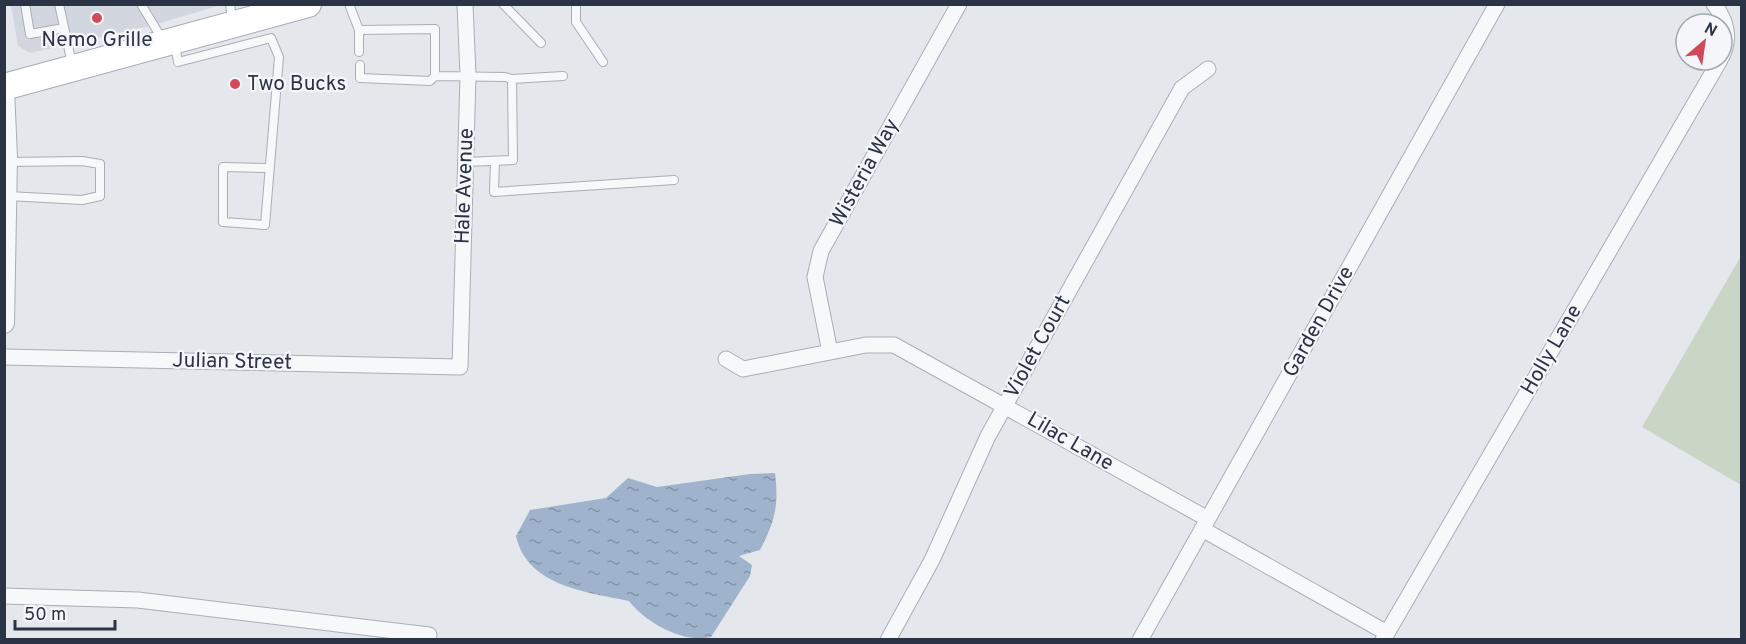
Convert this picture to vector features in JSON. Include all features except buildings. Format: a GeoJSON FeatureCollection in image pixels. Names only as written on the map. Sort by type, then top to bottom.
{"type":"FeatureCollection","features":[{"type":"Feature","properties":{"kind":"main road"},"geometry":{"type":"LineString","coordinates":[[4,88],[224,28],[268,28],[308,4]]}},
{"type":"Feature","properties":{"kind":"street","name":"Wisteria Way"},"geometry":{"type":"LineString","coordinates":[[830,352],[815,277],[821,251],[959,4]]}},
{"type":"Feature","properties":{"kind":"street","name":"Garden Drive"},"geometry":{"type":"LineString","coordinates":[[1140,639],[1497,4]]}},
{"type":"Feature","properties":{"kind":"street","name":"Hale Avenue"},"geometry":{"type":"LineString","coordinates":[[460,367],[468,75],[466,5]]}},
{"type":"Feature","properties":{"kind":"street","name":"Violet Court"},"geometry":{"type":"LineString","coordinates":[[888,639],[932,560],[988,436],[1182,88],[1208,69]]}},
{"type":"Feature","properties":{"kind":"street","name":"Holly Lane"},"geometry":{"type":"LineString","coordinates":[[1385,636],[1713,72]]}},
{"type":"Feature","properties":{"kind":"street"},"geometry":{"type":"LineString","coordinates":[[4,88],[7,162],[4,323]]}},
{"type":"Feature","properties":{"kind":"street","name":"Lilac Lane"},"geometry":{"type":"LineString","coordinates":[[726,359],[743,369],[878,343],[894,345],[1006,405],[1205,524],[1385,636]]}},
{"type":"Feature","properties":{"kind":"street","name":"Julian Street"},"geometry":{"type":"LineString","coordinates":[[4,357],[460,367]]}},
{"type":"Feature","properties":{"kind":"street"},"geometry":{"type":"LineString","coordinates":[[4,596],[138,600],[429,635]]}},
{"type":"Feature","properties":{"kind":"lane"},"geometry":{"type":"LineString","coordinates":[[25,4],[30,34],[64,28]]}},
{"type":"Feature","properties":{"kind":"lane"},"geometry":{"type":"LineString","coordinates":[[59,4],[73,68]]}},
{"type":"Feature","properties":{"kind":"lane"},"geometry":{"type":"LineString","coordinates":[[141,4],[169,42]]}},
{"type":"Feature","properties":{"kind":"lane"},"geometry":{"type":"LineString","coordinates":[[349,4],[359,30],[359,52]]}},
{"type":"Feature","properties":{"kind":"lane"},"geometry":{"type":"LineString","coordinates":[[503,4],[541,43]]}},
{"type":"Feature","properties":{"kind":"lane"},"geometry":{"type":"LineString","coordinates":[[576,4],[576,22],[603,62]]}},
{"type":"Feature","properties":{"kind":"lane"},"geometry":{"type":"LineString","coordinates":[[268,28],[279,57],[265,225],[223,222],[223,167],[268,168]]}},
{"type":"Feature","properties":{"kind":"lane"},"geometry":{"type":"LineString","coordinates":[[359,30],[435,29],[435,76]]}},
{"type":"Feature","properties":{"kind":"lane"},"geometry":{"type":"LineString","coordinates":[[360,65],[360,78],[430,81],[435,76],[468,75],[512,79],[563,76]]}},
{"type":"Feature","properties":{"kind":"lane"},"geometry":{"type":"LineString","coordinates":[[465,162],[513,160],[512,79]]}},
{"type":"Feature","properties":{"kind":"lane"},"geometry":{"type":"LineString","coordinates":[[6,196],[82,200],[100,196],[100,164],[82,161],[7,162]]}},
{"type":"Feature","properties":{"kind":"lane"},"geometry":{"type":"LineString","coordinates":[[495,161],[494,192],[674,180]]}},
{"type":"Feature","properties":{"kind":"shaded area"},"geometry":{"type":"Polygon","coordinates":[[[11,5],[221,5],[150,26],[30,53],[18,46],[11,5]]]}},
{"type":"Feature","properties":{"kind":"green space"},"geometry":{"type":"Polygon","coordinates":[[[1741,256],[1741,485],[1642,427],[1741,256]]]}},
{"type":"Feature","properties":{"kind":"water"},"geometry":{"type":"Polygon","coordinates":[[[775,473],[776,504],[769,530],[760,550],[739,556],[752,565],[750,576],[711,637],[700,638],[677,634],[655,623],[629,601],[560,584],[532,566],[522,553],[516,536],[530,510],[606,498],[628,478],[657,487],[750,474],[775,473]]]}},
{"type":"Feature","properties":{"kind":"place","name":"Nemo Grille"},"geometry":{"type":"Point","coordinates":[97,18]}},
{"type":"Feature","properties":{"kind":"place","name":"Two Bucks"},"geometry":{"type":"Point","coordinates":[235,84]}}]}
